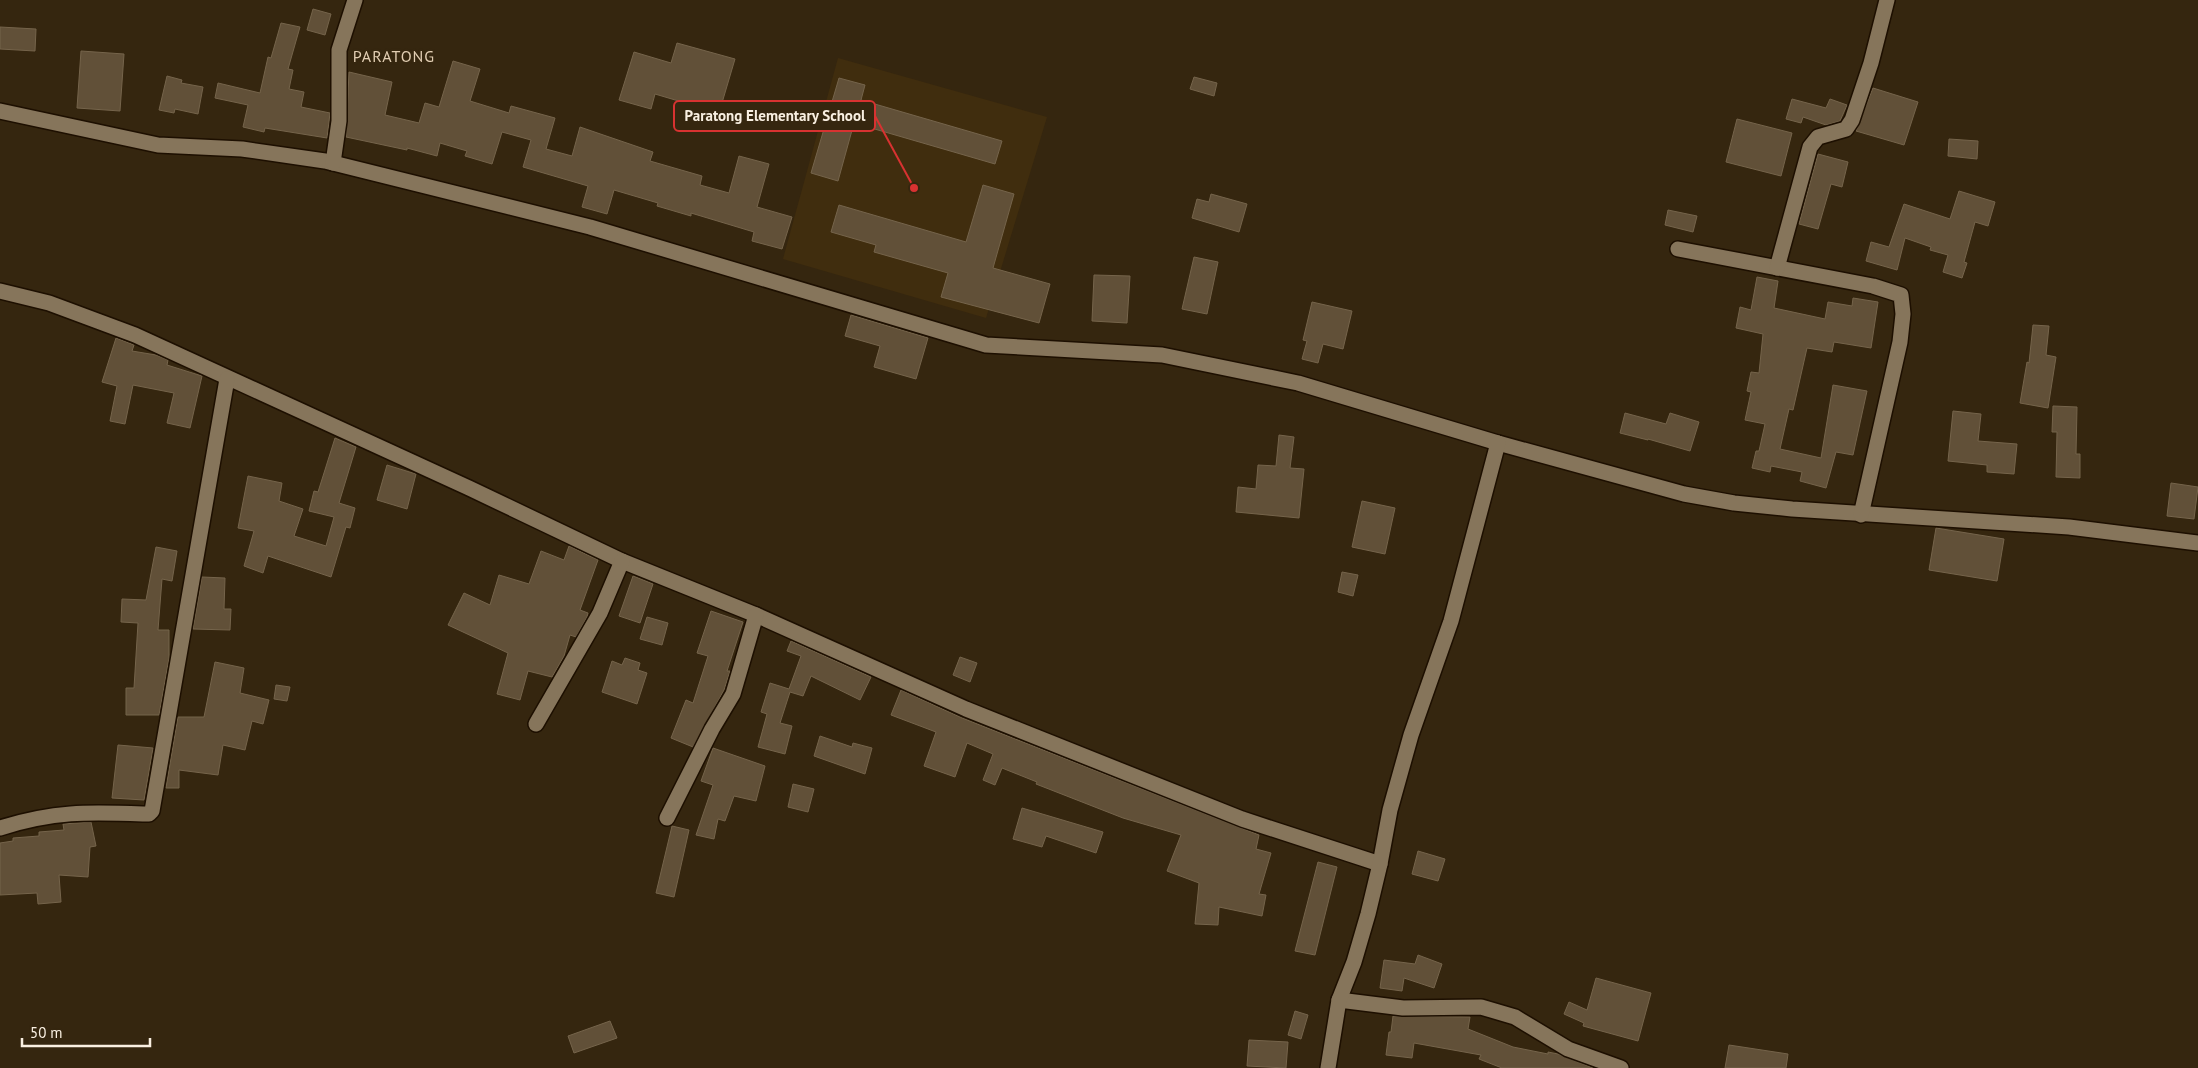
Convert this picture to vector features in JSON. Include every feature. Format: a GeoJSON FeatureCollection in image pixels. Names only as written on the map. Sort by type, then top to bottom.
{"type":"FeatureCollection","features":[{"type":"Feature","properties":{"kind":"street"},"geometry":{"type":"LineString","coordinates":[[333,163],[339,120],[339,50],[355,0]]}},
{"type":"Feature","properties":{"kind":"street"},"geometry":{"type":"LineString","coordinates":[[1777,268],[1810,147],[1818,137],[1846,129],[1852,120],[1871,63],[1887,0]]}},
{"type":"Feature","properties":{"kind":"street"},"geometry":{"type":"LineString","coordinates":[[0,111],[158,145],[242,149],[333,163],[590,227],[986,346],[1162,355],[1298,383],[1498,443],[1684,494],[1734,503],[1861,515],[2069,527],[2197,541]]}},
{"type":"Feature","properties":{"kind":"street"},"geometry":{"type":"LineString","coordinates":[[1678,250],[1889,289],[1901,295],[1903,314],[1900,342],[1861,515]]}},
{"type":"Feature","properties":{"kind":"street"},"geometry":{"type":"LineString","coordinates":[[0,291],[49,303],[135,335],[227,379],[469,488],[622,561],[756,615],[966,709],[1215,808],[1380,864]]}},
{"type":"Feature","properties":{"kind":"street"},"geometry":{"type":"LineString","coordinates":[[0,828],[48,815],[97,812],[143,814],[152,811],[227,379]]}},
{"type":"Feature","properties":{"kind":"street"},"geometry":{"type":"LineString","coordinates":[[1328,1068],[1339,1000],[1354,962],[1380,864],[1390,810],[1411,735],[1450,621],[1498,443]]}},
{"type":"Feature","properties":{"kind":"street"},"geometry":{"type":"LineString","coordinates":[[536,724],[600,613],[622,561]]}},
{"type":"Feature","properties":{"kind":"street"},"geometry":{"type":"LineString","coordinates":[[667,818],[712,729],[733,694],[756,615]]}},
{"type":"Feature","properties":{"kind":"street"},"geometry":{"type":"LineString","coordinates":[[1339,1000],[1403,1008],[1481,1007],[1515,1017],[1568,1049],[1621,1068]]}},
{"type":"Feature","properties":{"kind":"shaded area"},"geometry":{"type":"Polygon","coordinates":[[[838,58],[1047,117],[986,318],[783,259],[838,58]]]}},
{"type":"Feature","properties":{"kind":"building"},"geometry":{"type":"Polygon","coordinates":[[[313,9],[331,14],[325,35],[307,30],[313,9]]]}},
{"type":"Feature","properties":{"kind":"building"},"geometry":{"type":"Polygon","coordinates":[[[281,23],[300,27],[288,69],[293,70],[289,89],[304,92],[301,107],[330,113],[327,138],[265,128],[264,132],[243,127],[248,105],[215,98],[218,83],[260,93],[268,57],[271,58],[281,23]]]}},
{"type":"Feature","properties":{"kind":"building"},"geometry":{"type":"Polygon","coordinates":[[[0,27],[36,29],[35,51],[0,49],[0,27]]]}},
{"type":"Feature","properties":{"kind":"building"},"geometry":{"type":"Polygon","coordinates":[[[677,43],[735,59],[719,113],[655,94],[651,109],[619,100],[634,52],[671,63],[677,43]]]}},
{"type":"Feature","properties":{"kind":"building"},"geometry":{"type":"Polygon","coordinates":[[[81,51],[124,54],[120,111],[77,108],[81,51]]]}},
{"type":"Feature","properties":{"kind":"building"},"geometry":{"type":"Polygon","coordinates":[[[453,61],[480,69],[470,101],[509,113],[511,106],[555,118],[546,149],[572,156],[580,127],[653,152],[650,161],[702,176],[700,185],[729,193],[739,156],[769,164],[757,207],[792,217],[782,249],[752,241],[754,232],[691,213],[691,216],[657,206],[658,203],[614,190],[607,214],[582,207],[588,186],[523,167],[531,140],[502,132],[492,164],[465,156],[467,151],[440,143],[437,156],[407,148],[407,150],[346,137],[349,72],[392,82],[385,115],[419,123],[425,103],[439,107],[453,61]]]}},
{"type":"Feature","properties":{"kind":"building"},"geometry":{"type":"Polygon","coordinates":[[[167,76],[182,80],[181,83],[203,87],[198,114],[175,109],[174,113],[159,110],[167,76]]]}},
{"type":"Feature","properties":{"kind":"building"},"geometry":{"type":"Polygon","coordinates":[[[1194,77],[1217,83],[1214,96],[1190,89],[1194,77]]]}},
{"type":"Feature","properties":{"kind":"building"},"geometry":{"type":"Polygon","coordinates":[[[839,78],[865,85],[861,100],[1002,141],[995,164],[854,123],[838,181],[811,173],[839,78]]]}},
{"type":"Feature","properties":{"kind":"building"},"geometry":{"type":"Polygon","coordinates":[[[1873,88],[1918,102],[1904,145],[1856,131],[1873,88]]]}},
{"type":"Feature","properties":{"kind":"building"},"geometry":{"type":"Polygon","coordinates":[[[1792,99],[1826,108],[1830,99],[1847,105],[1840,121],[1826,125],[1803,117],[1801,123],[1786,119],[1792,99]]]}},
{"type":"Feature","properties":{"kind":"building"},"geometry":{"type":"Polygon","coordinates":[[[1737,119],[1792,133],[1781,176],[1726,162],[1737,119]]]}},
{"type":"Feature","properties":{"kind":"building"},"geometry":{"type":"Polygon","coordinates":[[[1949,139],[1978,141],[1977,159],[1948,156],[1949,139]]]}},
{"type":"Feature","properties":{"kind":"building"},"geometry":{"type":"Polygon","coordinates":[[[1818,154],[1848,162],[1842,187],[1831,184],[1818,229],[1799,224],[1818,154]]]}},
{"type":"Feature","properties":{"kind":"building"},"geometry":{"type":"Polygon","coordinates":[[[983,185],[1014,194],[993,268],[1050,284],[1039,323],[941,297],[948,273],[874,252],[876,245],[831,232],[839,205],[966,242],[983,185]]]}},
{"type":"Feature","properties":{"kind":"building"},"geometry":{"type":"Polygon","coordinates":[[[1959,191],[1995,202],[1988,226],[1975,222],[1964,262],[1967,263],[1962,278],[1943,272],[1948,255],[1930,250],[1931,247],[1905,238],[1897,270],[1866,261],[1871,242],[1889,247],[1904,204],[1950,219],[1959,191]]]}},
{"type":"Feature","properties":{"kind":"building"},"geometry":{"type":"Polygon","coordinates":[[[1211,194],[1247,204],[1239,232],[1192,218],[1197,199],[1209,202],[1211,194]]]}},
{"type":"Feature","properties":{"kind":"building"},"geometry":{"type":"Polygon","coordinates":[[[1668,210],[1697,216],[1693,232],[1665,225],[1668,210]]]}},
{"type":"Feature","properties":{"kind":"building"},"geometry":{"type":"Polygon","coordinates":[[[1194,257],[1218,262],[1207,314],[1182,309],[1194,257]]]}},
{"type":"Feature","properties":{"kind":"building"},"geometry":{"type":"Polygon","coordinates":[[[1094,275],[1130,276],[1127,323],[1092,321],[1094,275]]]}},
{"type":"Feature","properties":{"kind":"building"},"geometry":{"type":"Polygon","coordinates":[[[1757,277],[1778,281],[1774,308],[1825,319],[1828,302],[1852,306],[1853,298],[1878,302],[1871,348],[1834,342],[1832,352],[1807,348],[1793,410],[1789,409],[1780,449],[1821,458],[1833,385],[1867,391],[1853,455],[1836,452],[1826,488],[1800,481],[1802,472],[1771,466],[1770,472],[1752,468],[1756,451],[1759,451],[1765,424],[1745,420],[1751,392],[1747,391],[1751,372],[1759,373],[1763,334],[1736,328],[1740,307],[1751,310],[1757,277]]]}},
{"type":"Feature","properties":{"kind":"building"},"geometry":{"type":"Polygon","coordinates":[[[1312,302],[1352,311],[1343,349],[1323,344],[1318,363],[1302,359],[1307,341],[1303,340],[1312,302]]]}},
{"type":"Feature","properties":{"kind":"building"},"geometry":{"type":"Polygon","coordinates":[[[851,315],[928,338],[916,379],[874,367],[880,346],[845,336],[851,315]]]}},
{"type":"Feature","properties":{"kind":"building"},"geometry":{"type":"Polygon","coordinates":[[[2033,325],[2049,326],[2046,355],[2056,357],[2048,408],[2020,403],[2027,362],[2029,363],[2033,325]]]}},
{"type":"Feature","properties":{"kind":"building"},"geometry":{"type":"Polygon","coordinates":[[[116,338],[134,345],[132,351],[156,355],[168,360],[167,365],[202,376],[190,428],[167,423],[174,393],[133,385],[125,424],[110,421],[117,386],[102,382],[116,338]]]}},
{"type":"Feature","properties":{"kind":"building"},"geometry":{"type":"Polygon","coordinates":[[[2053,406],[2077,407],[2076,454],[2080,454],[2080,478],[2056,477],[2057,432],[2052,432],[2053,406]]]}},
{"type":"Feature","properties":{"kind":"building"},"geometry":{"type":"Polygon","coordinates":[[[1953,411],[1981,414],[1978,441],[2017,444],[2014,474],[1987,472],[1987,465],[1948,461],[1953,411]]]}},
{"type":"Feature","properties":{"kind":"building"},"geometry":{"type":"Polygon","coordinates":[[[1625,413],[1666,424],[1670,413],[1699,422],[1690,451],[1620,433],[1625,413]]]}},
{"type":"Feature","properties":{"kind":"building"},"geometry":{"type":"Polygon","coordinates":[[[1279,435],[1294,437],[1290,468],[1304,469],[1299,518],[1236,512],[1238,487],[1256,489],[1258,465],[1276,466],[1279,435]]]}},
{"type":"Feature","properties":{"kind":"building"},"geometry":{"type":"Polygon","coordinates":[[[335,438],[356,447],[339,503],[355,508],[350,528],[346,527],[331,577],[268,556],[263,573],[244,566],[254,531],[238,528],[248,476],[282,483],[279,501],[303,509],[294,536],[326,546],[334,517],[309,511],[314,491],[318,492],[335,438]]]}},
{"type":"Feature","properties":{"kind":"building"},"geometry":{"type":"Polygon","coordinates":[[[387,465],[416,474],[407,509],[377,500],[387,465]]]}},
{"type":"Feature","properties":{"kind":"building"},"geometry":{"type":"Polygon","coordinates":[[[2171,483],[2198,487],[2194,519],[2167,516],[2171,483]]]}},
{"type":"Feature","properties":{"kind":"building"},"geometry":{"type":"Polygon","coordinates":[[[1362,501],[1395,508],[1385,554],[1352,547],[1362,501]]]}},
{"type":"Feature","properties":{"kind":"building"},"geometry":{"type":"Polygon","coordinates":[[[1936,528],[2004,539],[1997,581],[1929,570],[1936,528]]]}},
{"type":"Feature","properties":{"kind":"building"},"geometry":{"type":"Polygon","coordinates":[[[569,546],[598,560],[580,610],[588,613],[587,617],[576,637],[570,635],[564,656],[552,677],[528,671],[520,700],[497,694],[508,653],[448,625],[464,593],[490,605],[499,575],[529,584],[541,551],[564,560],[569,546]]]}},
{"type":"Feature","properties":{"kind":"building"},"geometry":{"type":"Polygon","coordinates":[[[156,547],[177,551],[172,581],[162,579],[158,630],[169,630],[169,658],[159,715],[126,715],[126,688],[134,688],[138,623],[121,622],[122,599],[146,600],[156,547]]]}},
{"type":"Feature","properties":{"kind":"building"},"geometry":{"type":"Polygon","coordinates":[[[1342,572],[1358,575],[1353,596],[1338,592],[1342,572]]]}},
{"type":"Feature","properties":{"kind":"building"},"geometry":{"type":"Polygon","coordinates":[[[633,576],[653,584],[640,623],[619,616],[633,576]]]}},
{"type":"Feature","properties":{"kind":"building"},"geometry":{"type":"Polygon","coordinates":[[[202,577],[225,578],[224,609],[231,609],[230,630],[193,629],[202,577]]]}},
{"type":"Feature","properties":{"kind":"building"},"geometry":{"type":"Polygon","coordinates":[[[711,611],[743,622],[727,671],[730,671],[724,690],[693,747],[671,738],[686,700],[693,703],[708,656],[697,653],[711,611]]]}},
{"type":"Feature","properties":{"kind":"building"},"geometry":{"type":"Polygon","coordinates":[[[647,617],[668,623],[662,645],[640,639],[647,617]]]}},
{"type":"Feature","properties":{"kind":"building"},"geometry":{"type":"Polygon","coordinates":[[[791,641],[871,677],[860,700],[811,676],[803,696],[790,692],[780,723],[792,726],[785,754],[758,747],[767,714],[761,712],[770,683],[789,689],[801,656],[787,651],[791,641]]]}},
{"type":"Feature","properties":{"kind":"building"},"geometry":{"type":"Polygon","coordinates":[[[960,657],[977,663],[970,682],[953,675],[960,657]]]}},
{"type":"Feature","properties":{"kind":"building"},"geometry":{"type":"Polygon","coordinates":[[[625,658],[640,663],[638,670],[647,673],[637,704],[602,692],[612,661],[622,665],[625,658]]]}},
{"type":"Feature","properties":{"kind":"building"},"geometry":{"type":"Polygon","coordinates":[[[215,662],[244,668],[240,693],[269,700],[263,724],[252,721],[245,750],[223,745],[218,775],[179,770],[179,788],[166,788],[178,717],[204,717],[215,662]]]}},
{"type":"Feature","properties":{"kind":"building"},"geometry":{"type":"Polygon","coordinates":[[[276,685],[290,687],[287,701],[274,699],[276,685]]]}},
{"type":"Feature","properties":{"kind":"building"},"geometry":{"type":"Polygon","coordinates":[[[901,690],[962,718],[1259,835],[1256,849],[1271,853],[1259,894],[1266,895],[1262,916],[1219,907],[1218,925],[1195,924],[1199,883],[1167,871],[1181,835],[1123,818],[1036,784],[1037,782],[1002,768],[995,785],[983,780],[993,754],[967,743],[955,777],[924,766],[936,732],[891,715],[901,690]]]}},
{"type":"Feature","properties":{"kind":"building"},"geometry":{"type":"Polygon","coordinates":[[[820,736],[852,747],[853,743],[872,748],[865,774],[814,756],[820,736]]]}},
{"type":"Feature","properties":{"kind":"building"},"geometry":{"type":"Polygon","coordinates":[[[118,745],[153,748],[144,800],[112,798],[118,745]]]}},
{"type":"Feature","properties":{"kind":"building"},"geometry":{"type":"Polygon","coordinates":[[[713,748],[765,766],[756,801],[734,796],[725,821],[718,819],[714,839],[696,835],[713,785],[701,781],[713,748]]]}},
{"type":"Feature","properties":{"kind":"building"},"geometry":{"type":"Polygon","coordinates":[[[793,784],[814,789],[808,812],[788,807],[793,784]]]}},
{"type":"Feature","properties":{"kind":"building"},"geometry":{"type":"Polygon","coordinates":[[[1022,808],[1103,832],[1096,853],[1046,836],[1042,847],[1013,839],[1022,808]]]}},
{"type":"Feature","properties":{"kind":"building"},"geometry":{"type":"Polygon","coordinates":[[[91,822],[96,846],[90,847],[88,877],[59,875],[61,902],[38,904],[37,893],[0,895],[0,843],[13,841],[13,838],[39,836],[39,832],[64,830],[63,824],[91,822]]]}},
{"type":"Feature","properties":{"kind":"building"},"geometry":{"type":"Polygon","coordinates":[[[672,826],[689,830],[674,897],[656,893],[672,826]]]}},
{"type":"Feature","properties":{"kind":"building"},"geometry":{"type":"Polygon","coordinates":[[[1418,851],[1445,859],[1438,881],[1412,874],[1418,851]]]}},
{"type":"Feature","properties":{"kind":"building"},"geometry":{"type":"Polygon","coordinates":[[[1318,862],[1337,867],[1315,955],[1295,951],[1318,862]]]}},
{"type":"Feature","properties":{"kind":"building"},"geometry":{"type":"Polygon","coordinates":[[[1418,955],[1442,964],[1434,988],[1404,978],[1402,991],[1380,988],[1384,960],[1415,964],[1418,955]]]}},
{"type":"Feature","properties":{"kind":"building"},"geometry":{"type":"Polygon","coordinates":[[[1596,978],[1651,993],[1638,1041],[1583,1026],[1584,1023],[1564,1014],[1569,1002],[1587,1010],[1596,978]]]}},
{"type":"Feature","properties":{"kind":"building"},"geometry":{"type":"Polygon","coordinates":[[[1295,1011],[1308,1015],[1301,1039],[1288,1035],[1295,1011]]]}},
{"type":"Feature","properties":{"kind":"building"},"geometry":{"type":"Polygon","coordinates":[[[1393,1016],[1470,1017],[1468,1029],[1513,1047],[1548,1054],[1548,1052],[1558,1054],[1593,1068],[1502,1068],[1479,1059],[1481,1055],[1414,1043],[1412,1058],[1386,1055],[1393,1016]]]}},
{"type":"Feature","properties":{"kind":"building"},"geometry":{"type":"Polygon","coordinates":[[[610,1021],[617,1038],[574,1053],[568,1036],[610,1021]]]}},
{"type":"Feature","properties":{"kind":"building"},"geometry":{"type":"Polygon","coordinates":[[[1249,1040],[1288,1042],[1286,1068],[1247,1066],[1249,1040]]]}},
{"type":"Feature","properties":{"kind":"building"},"geometry":{"type":"Polygon","coordinates":[[[1729,1045],[1788,1054],[1786,1068],[1725,1068],[1729,1045]]]}},
{"type":"Feature","properties":{"kind":"place","name":"Paratong Elementary School"},"geometry":{"type":"Point","coordinates":[914,188]}},
{"type":"Feature","properties":{"kind":"district","name":"PARATONG"},"geometry":{"type":"Point","coordinates":[394,56]}}]}
